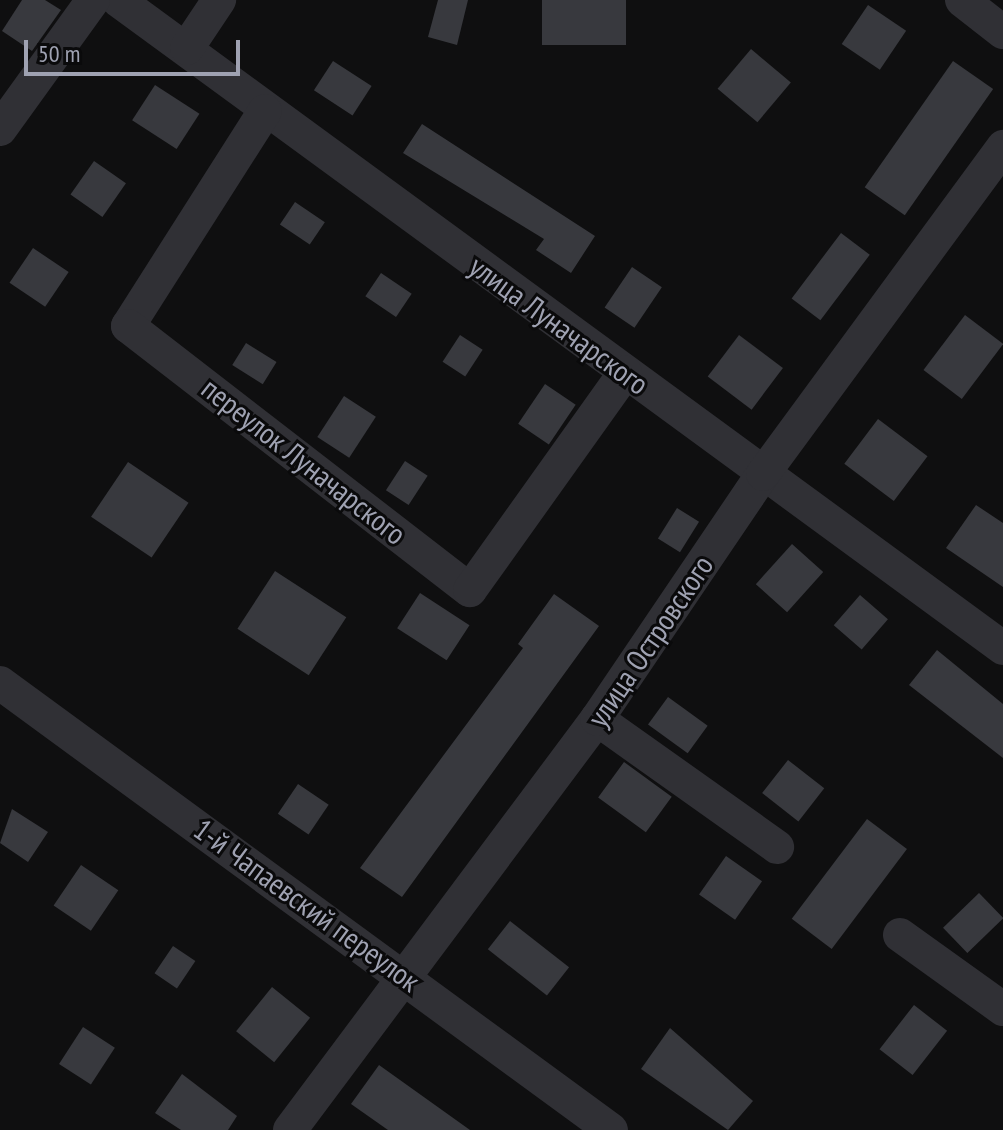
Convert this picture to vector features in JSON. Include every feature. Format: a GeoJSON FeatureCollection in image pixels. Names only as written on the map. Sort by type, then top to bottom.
{"type":"FeatureCollection","features":[{"type":"Feature","properties":{"kind":"street"},"geometry":{"type":"LineString","coordinates":[[0,129],[93,0]]}},
{"type":"Feature","properties":{"kind":"street","name":"улица Луначарского"},"geometry":{"type":"LineString","coordinates":[[118,0],[187,48],[265,111],[1003,648]]}},
{"type":"Feature","properties":{"kind":"street"},"geometry":{"type":"LineString","coordinates":[[187,48],[219,0]]}},
{"type":"Feature","properties":{"kind":"street"},"geometry":{"type":"LineString","coordinates":[[962,0],[1003,32]]}},
{"type":"Feature","properties":{"kind":"street","name":"переулок Луначарского"},"geometry":{"type":"LineString","coordinates":[[265,111],[128,326],[470,590],[625,373]]}},
{"type":"Feature","properties":{"kind":"street","name":"улица Островского"},"geometry":{"type":"LineString","coordinates":[[290,1130],[597,719],[763,474],[1003,147]]}},
{"type":"Feature","properties":{"kind":"street","name":"1-й Чапаевский переулок"},"geometry":{"type":"LineString","coordinates":[[0,683],[405,975],[611,1130]]}},
{"type":"Feature","properties":{"kind":"street"},"geometry":{"type":"LineString","coordinates":[[597,719],[777,847]]}},
{"type":"Feature","properties":{"kind":"street"},"geometry":{"type":"LineString","coordinates":[[900,935],[1003,1009]]}},
{"type":"Feature","properties":{"kind":"building"},"geometry":{"type":"Polygon","coordinates":[[[22,0],[45,0],[61,10],[32,51],[2,31],[22,0]]]}},
{"type":"Feature","properties":{"kind":"building"},"geometry":{"type":"Polygon","coordinates":[[[438,0],[468,0],[457,45],[428,37],[438,0]]]}},
{"type":"Feature","properties":{"kind":"building"},"geometry":{"type":"Polygon","coordinates":[[[542,0],[626,0],[626,45],[542,45],[542,0]]]}},
{"type":"Feature","properties":{"kind":"building"},"geometry":{"type":"Polygon","coordinates":[[[868,5],[906,31],[880,70],[842,44],[868,5]]]}},
{"type":"Feature","properties":{"kind":"building"},"geometry":{"type":"Polygon","coordinates":[[[751,49],[791,82],[757,122],[718,89],[751,49]]]}},
{"type":"Feature","properties":{"kind":"building"},"geometry":{"type":"Polygon","coordinates":[[[333,61],[372,86],[353,115],[314,90],[333,61]]]}},
{"type":"Feature","properties":{"kind":"building"},"geometry":{"type":"Polygon","coordinates":[[[953,61],[993,89],[905,215],[865,187],[953,61]]]}},
{"type":"Feature","properties":{"kind":"building"},"geometry":{"type":"Polygon","coordinates":[[[155,85],[199,114],[177,149],[132,120],[155,85]]]}},
{"type":"Feature","properties":{"kind":"building"},"geometry":{"type":"Polygon","coordinates":[[[422,124],[595,236],[571,273],[536,250],[544,239],[403,153],[422,124]]]}},
{"type":"Feature","properties":{"kind":"building"},"geometry":{"type":"Polygon","coordinates":[[[94,161],[126,183],[102,217],[70,195],[94,161]]]}},
{"type":"Feature","properties":{"kind":"building"},"geometry":{"type":"Polygon","coordinates":[[[295,202],[325,222],[310,245],[280,224],[295,202]]]}},
{"type":"Feature","properties":{"kind":"building"},"geometry":{"type":"Polygon","coordinates":[[[841,233],[870,255],[820,320],[792,298],[841,233]]]}},
{"type":"Feature","properties":{"kind":"building"},"geometry":{"type":"Polygon","coordinates":[[[33,248],[69,272],[45,307],[10,283],[33,248]]]}},
{"type":"Feature","properties":{"kind":"building"},"geometry":{"type":"Polygon","coordinates":[[[632,267],[662,287],[634,328],[605,308],[632,267]]]}},
{"type":"Feature","properties":{"kind":"building"},"geometry":{"type":"Polygon","coordinates":[[[381,273],[412,294],[396,317],[365,296],[381,273]]]}},
{"type":"Feature","properties":{"kind":"building"},"geometry":{"type":"Polygon","coordinates":[[[965,315],[1003,344],[962,399],[923,370],[965,315]]]}},
{"type":"Feature","properties":{"kind":"building"},"geometry":{"type":"Polygon","coordinates":[[[460,335],[483,350],[465,377],[443,362],[460,335]]]}},
{"type":"Feature","properties":{"kind":"building"},"geometry":{"type":"Polygon","coordinates":[[[739,335],[783,368],[752,410],[708,377],[739,335]]]}},
{"type":"Feature","properties":{"kind":"building"},"geometry":{"type":"Polygon","coordinates":[[[246,343],[277,362],[263,384],[232,365],[246,343]]]}},
{"type":"Feature","properties":{"kind":"building"},"geometry":{"type":"Polygon","coordinates":[[[545,384],[576,405],[549,444],[518,424],[545,384]]]}},
{"type":"Feature","properties":{"kind":"building"},"geometry":{"type":"Polygon","coordinates":[[[344,396],[376,417],[349,458],[317,437],[344,396]]]}},
{"type":"Feature","properties":{"kind":"building"},"geometry":{"type":"Polygon","coordinates":[[[878,419],[928,456],[894,501],[844,464],[878,419]]]}},
{"type":"Feature","properties":{"kind":"building"},"geometry":{"type":"Polygon","coordinates":[[[405,461],[428,476],[409,505],[386,490],[405,461]]]}},
{"type":"Feature","properties":{"kind":"building"},"geometry":{"type":"Polygon","coordinates":[[[128,462],[189,503],[152,558],[91,517],[128,462]]]}},
{"type":"Feature","properties":{"kind":"building"},"geometry":{"type":"Polygon","coordinates":[[[976,505],[1003,523],[1003,587],[946,548],[976,505]]]}},
{"type":"Feature","properties":{"kind":"building"},"geometry":{"type":"Polygon","coordinates":[[[677,508],[699,522],[680,552],[658,539],[677,508]]]}},
{"type":"Feature","properties":{"kind":"building"},"geometry":{"type":"Polygon","coordinates":[[[792,544],[823,572],[787,612],[756,584],[792,544]]]}},
{"type":"Feature","properties":{"kind":"building"},"geometry":{"type":"Polygon","coordinates":[[[275,571],[346,617],[309,675],[237,629],[275,571]]]}},
{"type":"Feature","properties":{"kind":"building"},"geometry":{"type":"Polygon","coordinates":[[[420,593],[469,625],[447,660],[397,628],[420,593]]]}},
{"type":"Feature","properties":{"kind":"building"},"geometry":{"type":"Polygon","coordinates":[[[554,594],[599,626],[402,897],[360,868],[523,648],[518,644],[554,594]]]}},
{"type":"Feature","properties":{"kind":"building"},"geometry":{"type":"Polygon","coordinates":[[[860,595],[888,619],[862,649],[834,625],[860,595]]]}},
{"type":"Feature","properties":{"kind":"building"},"geometry":{"type":"Polygon","coordinates":[[[937,650],[1003,704],[1003,758],[909,685],[937,650]]]}},
{"type":"Feature","properties":{"kind":"building"},"geometry":{"type":"Polygon","coordinates":[[[668,697],[708,726],[688,753],[648,725],[668,697]]]}},
{"type":"Feature","properties":{"kind":"building"},"geometry":{"type":"Polygon","coordinates":[[[788,760],[824,788],[798,821],[762,793],[788,760]]]}},
{"type":"Feature","properties":{"kind":"building"},"geometry":{"type":"Polygon","coordinates":[[[624,762],[672,797],[646,832],[598,798],[624,762]]]}},
{"type":"Feature","properties":{"kind":"building"},"geometry":{"type":"Polygon","coordinates":[[[298,784],[329,805],[309,835],[278,814],[298,784]]]}},
{"type":"Feature","properties":{"kind":"building"},"geometry":{"type":"Polygon","coordinates":[[[12,809],[48,832],[28,862],[0,843],[12,809]]]}},
{"type":"Feature","properties":{"kind":"building"},"geometry":{"type":"Polygon","coordinates":[[[867,819],[907,849],[832,949],[792,919],[867,819]]]}},
{"type":"Feature","properties":{"kind":"building"},"geometry":{"type":"Polygon","coordinates":[[[726,856],[762,881],[735,920],[699,895],[726,856]]]}},
{"type":"Feature","properties":{"kind":"building"},"geometry":{"type":"Polygon","coordinates":[[[81,865],[118,890],[91,931],[54,906],[81,865]]]}},
{"type":"Feature","properties":{"kind":"building"},"geometry":{"type":"Polygon","coordinates":[[[979,893],[1003,918],[967,953],[943,928],[979,893]]]}},
{"type":"Feature","properties":{"kind":"building"},"geometry":{"type":"Polygon","coordinates":[[[510,921],[569,967],[547,996],[488,949],[510,921]]]}},
{"type":"Feature","properties":{"kind":"building"},"geometry":{"type":"Polygon","coordinates":[[[173,946],[195,961],[177,988],[155,973],[173,946]]]}},
{"type":"Feature","properties":{"kind":"building"},"geometry":{"type":"Polygon","coordinates":[[[272,987],[310,1018],[274,1062],[236,1031],[272,987]]]}},
{"type":"Feature","properties":{"kind":"building"},"geometry":{"type":"Polygon","coordinates":[[[914,1005],[947,1031],[913,1075],[880,1049],[914,1005]]]}},
{"type":"Feature","properties":{"kind":"building"},"geometry":{"type":"Polygon","coordinates":[[[83,1027],[115,1048],[91,1085],[59,1064],[83,1027]]]}},
{"type":"Feature","properties":{"kind":"building"},"geometry":{"type":"Polygon","coordinates":[[[670,1028],[753,1101],[728,1130],[641,1069],[670,1028]]]}},
{"type":"Feature","properties":{"kind":"building"},"geometry":{"type":"Polygon","coordinates":[[[379,1065],[470,1130],[388,1130],[351,1104],[379,1065]]]}},
{"type":"Feature","properties":{"kind":"building"},"geometry":{"type":"Polygon","coordinates":[[[182,1074],[237,1116],[228,1130],[181,1130],[155,1113],[182,1074]]]}}]}
